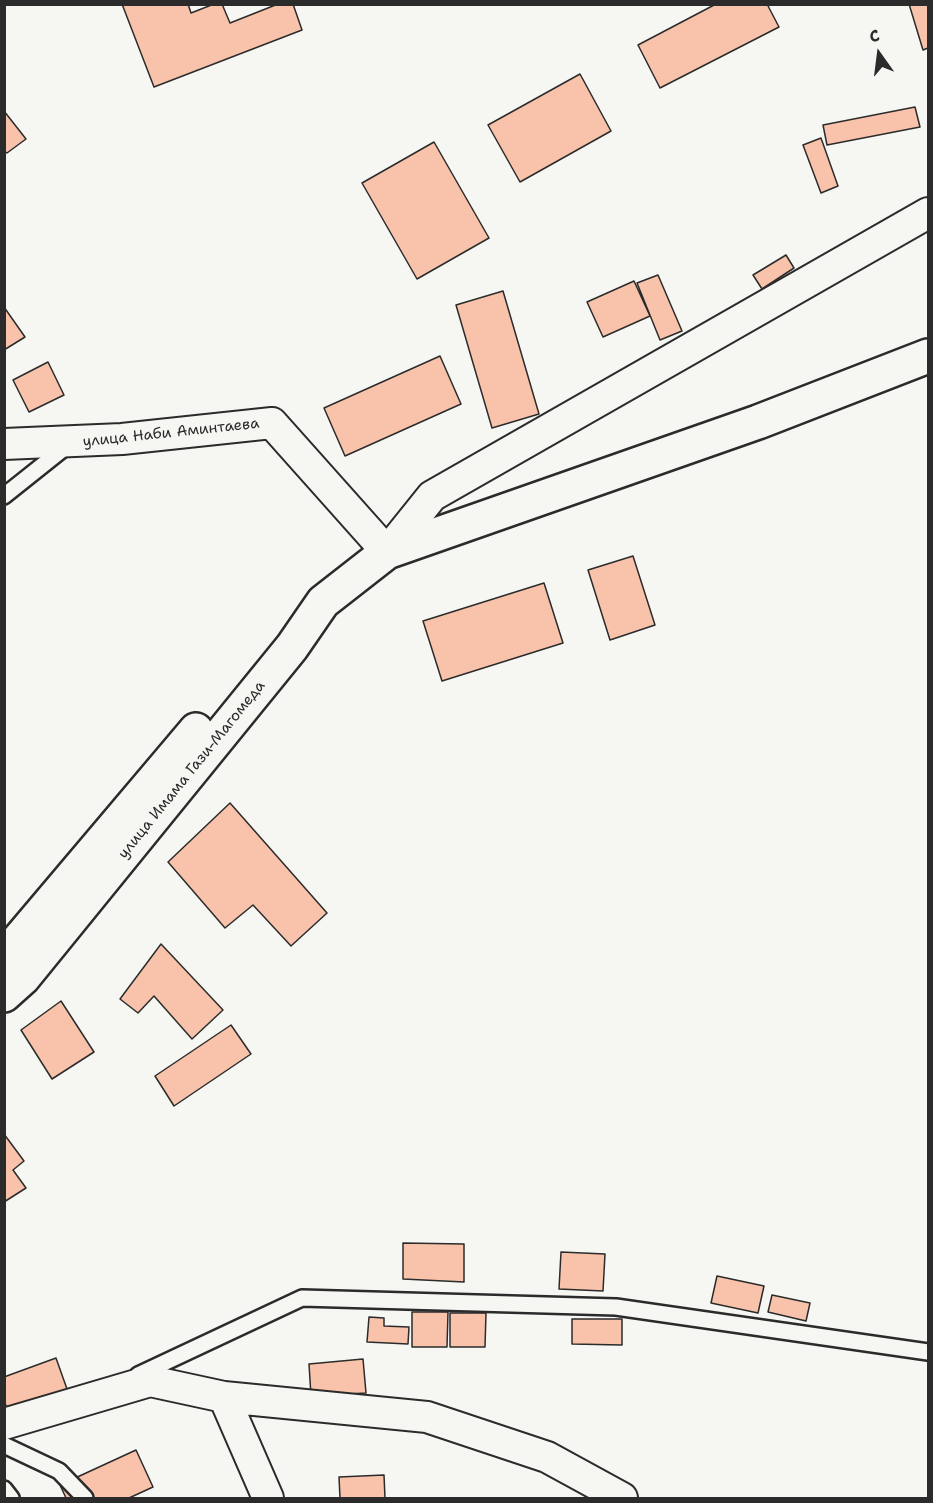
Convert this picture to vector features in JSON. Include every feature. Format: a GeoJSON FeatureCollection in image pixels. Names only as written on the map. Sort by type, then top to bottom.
{"type":"FeatureCollection","features":[{"type":"Feature","properties":{"kind":"main road","name":"улица Имама Гази-Магомеда"},"geometry":{"type":"LineString","coordinates":[[4,995],[23,978],[292,647],[323,602],[387,552],[758,422],[928,356]]}},
{"type":"Feature","properties":{"kind":"main road"},"geometry":{"type":"LineString","coordinates":[[4,957],[272,639],[323,602]]}},
{"type":"Feature","properties":{"kind":"street"},"geometry":{"type":"LineString","coordinates":[[387,552],[432,495],[928,213]]}},
{"type":"Feature","properties":{"kind":"street","name":"улица Наби Аминтаева"},"geometry":{"type":"LineString","coordinates":[[4,444],[71,443],[272,423],[387,552]]}},
{"type":"Feature","properties":{"kind":"street"},"geometry":{"type":"LineString","coordinates":[[4,1424],[150,1381],[224,1396],[427,1417],[547,1457],[622,1498]]}},
{"type":"Feature","properties":{"kind":"street"},"geometry":{"type":"LineString","coordinates":[[224,1396],[268,1498]]}},
{"type":"Feature","properties":{"kind":"lane"},"geometry":{"type":"LineString","coordinates":[[4,496],[71,443]]}},
{"type":"Feature","properties":{"kind":"lane"},"geometry":{"type":"LineString","coordinates":[[84,1401],[302,1298],[616,1307],[928,1352]]}},
{"type":"Feature","properties":{"kind":"lane"},"geometry":{"type":"LineString","coordinates":[[4,1444],[59,1471],[85,1498]]}},
{"type":"Feature","properties":{"kind":"lane"},"geometry":{"type":"LineString","coordinates":[[4,1489],[11,1498]]}},
{"type":"Feature","properties":{"kind":"building"},"geometry":{"type":"Polygon","coordinates":[[[122,4],[188,4],[191,13],[214,4],[222,4],[230,23],[278,4],[293,4],[302,30],[154,87],[122,4]]]}},
{"type":"Feature","properties":{"kind":"building"},"geometry":{"type":"Polygon","coordinates":[[[716,4],[767,4],[779,27],[660,88],[638,45],[716,4]]]}},
{"type":"Feature","properties":{"kind":"building"},"geometry":{"type":"Polygon","coordinates":[[[909,4],[928,4],[928,48],[923,50],[909,4]]]}},
{"type":"Feature","properties":{"kind":"building"},"geometry":{"type":"Polygon","coordinates":[[[580,74],[611,131],[520,182],[488,125],[580,74]]]}},
{"type":"Feature","properties":{"kind":"building"},"geometry":{"type":"Polygon","coordinates":[[[915,107],[920,127],[827,145],[823,125],[915,107]]]}},
{"type":"Feature","properties":{"kind":"building"},"geometry":{"type":"Polygon","coordinates":[[[4,111],[26,139],[7,153],[4,151],[4,111]]]}},
{"type":"Feature","properties":{"kind":"building"},"geometry":{"type":"Polygon","coordinates":[[[821,138],[838,186],[821,193],[803,145],[821,138]]]}},
{"type":"Feature","properties":{"kind":"building"},"geometry":{"type":"Polygon","coordinates":[[[434,142],[489,238],[417,279],[362,183],[434,142]]]}},
{"type":"Feature","properties":{"kind":"building"},"geometry":{"type":"Polygon","coordinates":[[[786,255],[794,268],[762,289],[753,275],[786,255]]]}},
{"type":"Feature","properties":{"kind":"building"},"geometry":{"type":"Polygon","coordinates":[[[658,275],[682,331],[660,340],[637,283],[658,275]]]}},
{"type":"Feature","properties":{"kind":"building"},"geometry":{"type":"Polygon","coordinates":[[[634,281],[650,316],[603,337],[587,302],[634,281]]]}},
{"type":"Feature","properties":{"kind":"building"},"geometry":{"type":"Polygon","coordinates":[[[503,291],[539,414],[492,428],[456,305],[503,291]]]}},
{"type":"Feature","properties":{"kind":"building"},"geometry":{"type":"Polygon","coordinates":[[[4,307],[25,337],[4,350],[4,307]]]}},
{"type":"Feature","properties":{"kind":"building"},"geometry":{"type":"Polygon","coordinates":[[[440,356],[461,404],[345,456],[324,408],[440,356]]]}},
{"type":"Feature","properties":{"kind":"building"},"geometry":{"type":"Polygon","coordinates":[[[48,362],[64,395],[29,412],[13,380],[48,362]]]}},
{"type":"Feature","properties":{"kind":"building"},"geometry":{"type":"Polygon","coordinates":[[[633,556],[655,625],[610,640],[588,570],[633,556]]]}},
{"type":"Feature","properties":{"kind":"building"},"geometry":{"type":"Polygon","coordinates":[[[544,583],[563,643],[442,681],[423,621],[544,583]]]}},
{"type":"Feature","properties":{"kind":"building"},"geometry":{"type":"Polygon","coordinates":[[[230,803],[327,913],[291,946],[253,905],[225,928],[168,862],[230,803]]]}},
{"type":"Feature","properties":{"kind":"building"},"geometry":{"type":"Polygon","coordinates":[[[161,944],[223,1010],[192,1039],[154,996],[138,1013],[120,999],[161,944]]]}},
{"type":"Feature","properties":{"kind":"building"},"geometry":{"type":"Polygon","coordinates":[[[61,1001],[94,1052],[52,1079],[21,1030],[61,1001]]]}},
{"type":"Feature","properties":{"kind":"building"},"geometry":{"type":"Polygon","coordinates":[[[231,1025],[251,1054],[174,1106],[155,1076],[231,1025]]]}},
{"type":"Feature","properties":{"kind":"building"},"geometry":{"type":"Polygon","coordinates":[[[4,1134],[24,1161],[13,1170],[26,1188],[4,1202],[4,1134]]]}},
{"type":"Feature","properties":{"kind":"building"},"geometry":{"type":"Polygon","coordinates":[[[403,1243],[464,1244],[464,1282],[403,1279],[403,1243]]]}},
{"type":"Feature","properties":{"kind":"building"},"geometry":{"type":"Polygon","coordinates":[[[561,1252],[605,1254],[603,1291],[559,1289],[561,1252]]]}},
{"type":"Feature","properties":{"kind":"building"},"geometry":{"type":"Polygon","coordinates":[[[717,1276],[764,1286],[758,1313],[711,1303],[717,1276]]]}},
{"type":"Feature","properties":{"kind":"building"},"geometry":{"type":"Polygon","coordinates":[[[772,1295],[810,1303],[806,1321],[768,1312],[772,1295]]]}},
{"type":"Feature","properties":{"kind":"building"},"geometry":{"type":"Polygon","coordinates":[[[412,1312],[448,1312],[447,1347],[412,1347],[412,1312]]]}},
{"type":"Feature","properties":{"kind":"building"},"geometry":{"type":"Polygon","coordinates":[[[450,1313],[486,1313],[485,1347],[450,1347],[450,1313]]]}},
{"type":"Feature","properties":{"kind":"building"},"geometry":{"type":"Polygon","coordinates":[[[369,1317],[384,1318],[384,1326],[409,1327],[408,1344],[367,1342],[369,1317]]]}},
{"type":"Feature","properties":{"kind":"building"},"geometry":{"type":"Polygon","coordinates":[[[572,1319],[622,1319],[622,1345],[572,1344],[572,1319]]]}},
{"type":"Feature","properties":{"kind":"building"},"geometry":{"type":"Polygon","coordinates":[[[56,1358],[67,1389],[8,1410],[4,1401],[4,1377],[56,1358]]]}},
{"type":"Feature","properties":{"kind":"building"},"geometry":{"type":"Polygon","coordinates":[[[363,1359],[366,1393],[311,1396],[309,1364],[363,1359]]]}},
{"type":"Feature","properties":{"kind":"building"},"geometry":{"type":"Polygon","coordinates":[[[136,1450],[153,1487],[129,1498],[66,1498],[60,1485],[136,1450]]]}},
{"type":"Feature","properties":{"kind":"building"},"geometry":{"type":"Polygon","coordinates":[[[384,1475],[385,1498],[340,1498],[339,1477],[384,1475]]]}}]}
